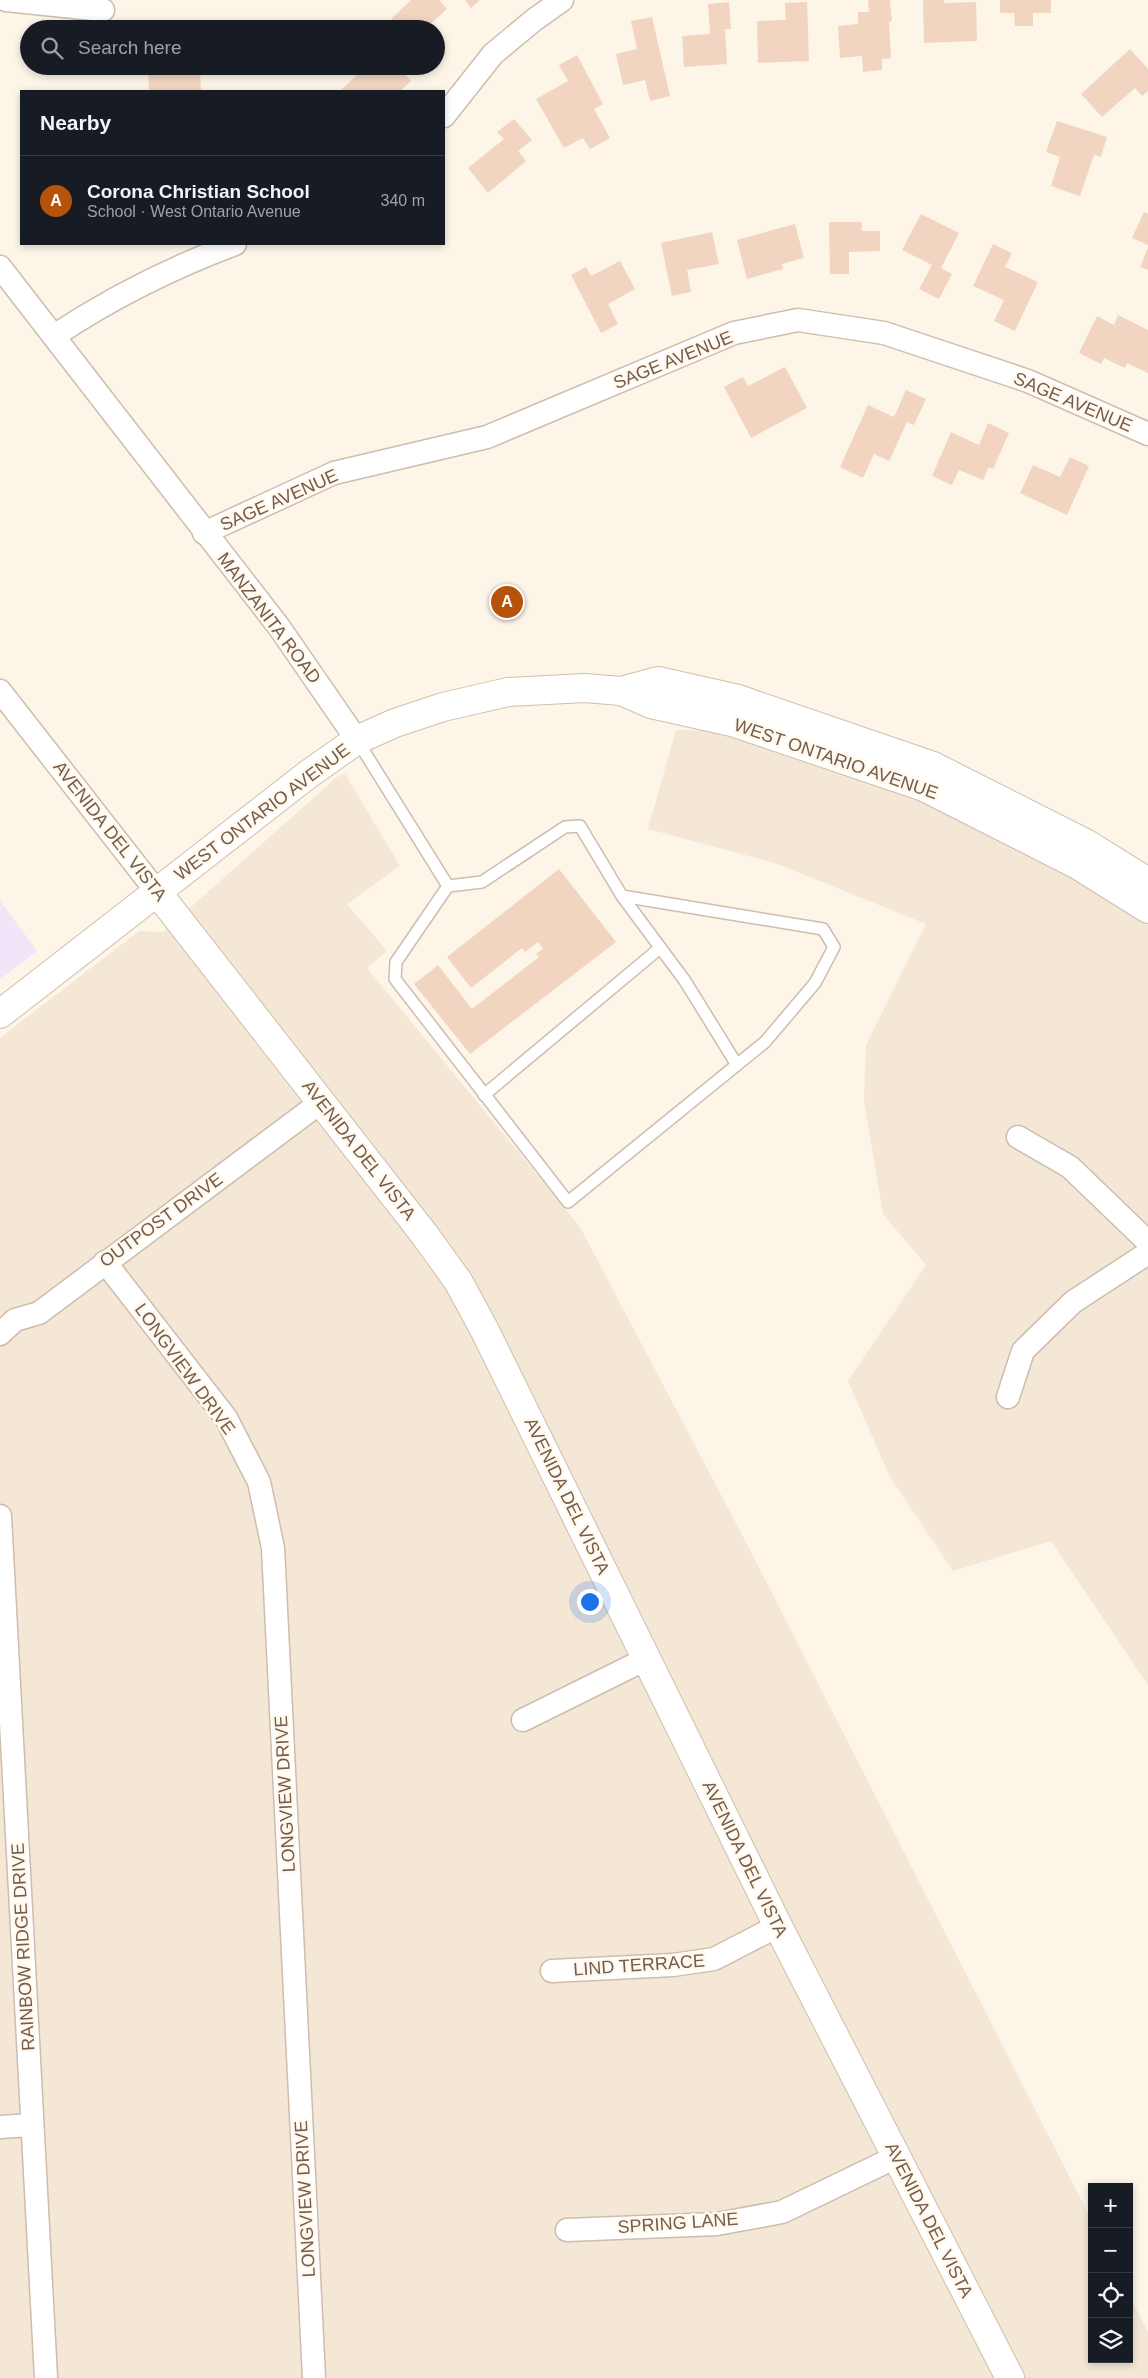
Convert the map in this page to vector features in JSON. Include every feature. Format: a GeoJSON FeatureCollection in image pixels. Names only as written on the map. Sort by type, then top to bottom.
{"type":"FeatureCollection","features":[{"type":"Feature","properties":{"kind":"main road","name":"WEST ONTARIO AVENUE"},"geometry":{"type":"LineString","coordinates":[[0,1014],[310,773],[357,740],[395,723],[443,707],[508,692],[585,688],[621,691],[658,682],[738,699],[933,766],[1087,844],[1148,882]]}},
{"type":"Feature","properties":{"kind":"main road","name":"WEST ONTARIO AVENUE"},"geometry":{"type":"LineString","coordinates":[[621,691],[651,704],[732,722],[924,787],[1076,864],[1148,909]]}},
{"type":"Feature","properties":{"kind":"main road","name":"AVENIDA DEL VISTA"},"geometry":{"type":"LineString","coordinates":[[157,892],[424,1234],[458,1281],[555,1471],[778,1926],[1010,2378]]}},
{"type":"Feature","properties":{"kind":"street"},"geometry":{"type":"LineString","coordinates":[[6,0],[104,10]]}},
{"type":"Feature","properties":{"kind":"street"},"geometry":{"type":"LineString","coordinates":[[445,115],[493,54],[534,20],[562,0]]}},
{"type":"Feature","properties":{"kind":"street"},"geometry":{"type":"LineString","coordinates":[[54,336],[106,302],[191,260],[232,245]]}},
{"type":"Feature","properties":{"kind":"street","name":"MANZANITA ROAD"},"geometry":{"type":"LineString","coordinates":[[0,266],[204,533],[279,627],[357,740]]}},
{"type":"Feature","properties":{"kind":"street","name":"SAGE AVENUE"},"geometry":{"type":"LineString","coordinates":[[204,533],[334,473],[487,437],[734,333],[798,320],[884,333],[1028,381],[1148,434]]}},
{"type":"Feature","properties":{"kind":"street","name":"AVENIDA DEL VISTA"},"geometry":{"type":"LineString","coordinates":[[0,691],[157,892]]}},
{"type":"Feature","properties":{"kind":"street","name":"OUTPOST DRIVE"},"geometry":{"type":"LineString","coordinates":[[0,1334],[15,1320],[39,1312],[321,1102]]}},
{"type":"Feature","properties":{"kind":"street"},"geometry":{"type":"LineString","coordinates":[[1018,1137],[1070,1167],[1148,1242]]}},
{"type":"Feature","properties":{"kind":"street"},"geometry":{"type":"LineString","coordinates":[[1008,1397],[1023,1351],[1073,1302],[1148,1253]]}},
{"type":"Feature","properties":{"kind":"street","name":"LONGVIEW DRIVE"},"geometry":{"type":"LineString","coordinates":[[105,1262],[226,1418],[259,1482],[273,1548],[314,2378]]}},
{"type":"Feature","properties":{"kind":"street","name":"RAINBOW RIDGE DRIVE"},"geometry":{"type":"LineString","coordinates":[[0,1516],[46,2378]]}},
{"type":"Feature","properties":{"kind":"street"},"geometry":{"type":"LineString","coordinates":[[523,1720],[646,1659]]}},
{"type":"Feature","properties":{"kind":"street","name":"LIND TERRACE"},"geometry":{"type":"LineString","coordinates":[[552,1971],[674,1965],[714,1959],[778,1926]]}},
{"type":"Feature","properties":{"kind":"street"},"geometry":{"type":"LineString","coordinates":[[0,2127],[32,2125]]}},
{"type":"Feature","properties":{"kind":"street","name":"SPRING LANE"},"geometry":{"type":"LineString","coordinates":[[567,2230],[717,2224],[782,2212],[896,2158]]}},
{"type":"Feature","properties":{"kind":"lane","name":"MANZANITA ROAD"},"geometry":{"type":"LineString","coordinates":[[357,740],[448,886]]}},
{"type":"Feature","properties":{"kind":"lane"},"geometry":{"type":"LineString","coordinates":[[622,896],[823,929],[834,947],[815,983],[765,1042],[568,1202],[395,979],[396,962],[448,886],[482,882],[566,827],[580,826],[622,896],[685,981],[737,1064]]}},
{"type":"Feature","properties":{"kind":"lane"},"geometry":{"type":"LineString","coordinates":[[484,1094],[660,948]]}},
{"type":"Feature","properties":{"kind":"shaded area"},"geometry":{"type":"Polygon","coordinates":[[[676,730],[725,731],[932,803],[1027,849],[1121,904],[1148,923],[1148,1685],[1051,1541],[953,1571],[890,1477],[848,1381],[926,1265],[883,1214],[864,1101],[866,1045],[926,924],[775,863],[648,829],[676,730]]]}},
{"type":"Feature","properties":{"kind":"shaded area"},"geometry":{"type":"Polygon","coordinates":[[[345,774],[400,866],[347,904],[387,951],[367,968],[580,1227],[749,1548],[1088,2213],[1088,2363],[1133,2363],[1133,2303],[1148,2332],[1148,2378],[0,2378],[0,1038],[139,931],[163,932],[337,777],[345,774]]]}},
{"type":"Feature","properties":{"kind":"shaded area"},"geometry":{"type":"Polygon","coordinates":[[[0,901],[37,951],[0,979],[0,901]]]}},
{"type":"Feature","properties":{"kind":"building"},"geometry":{"type":"Polygon","coordinates":[[[411,0],[439,0],[447,9],[435,20],[391,19],[411,0]]]}},
{"type":"Feature","properties":{"kind":"building"},"geometry":{"type":"Polygon","coordinates":[[[465,0],[480,0],[471,8],[465,0]]]}},
{"type":"Feature","properties":{"kind":"building"},"geometry":{"type":"Polygon","coordinates":[[[868,0],[890,0],[892,21],[889,22],[891,58],[882,59],[882,70],[863,72],[862,56],[840,58],[838,26],[858,24],[858,12],[869,12],[868,0]]]}},
{"type":"Feature","properties":{"kind":"building"},"geometry":{"type":"Polygon","coordinates":[[[923,0],[944,0],[944,3],[976,2],[977,41],[924,43],[923,0]]]}},
{"type":"Feature","properties":{"kind":"building"},"geometry":{"type":"Polygon","coordinates":[[[1000,0],[1051,0],[1051,13],[1033,13],[1033,26],[1015,26],[1014,13],[1000,13],[1000,0]]]}},
{"type":"Feature","properties":{"kind":"building"},"geometry":{"type":"Polygon","coordinates":[[[729,2],[731,29],[725,29],[727,64],[684,67],[682,36],[710,34],[708,4],[729,2]]]}},
{"type":"Feature","properties":{"kind":"building"},"geometry":{"type":"Polygon","coordinates":[[[807,2],[809,61],[758,63],[757,21],[786,20],[785,3],[807,2]]]}},
{"type":"Feature","properties":{"kind":"building"},"geometry":{"type":"Polygon","coordinates":[[[652,17],[670,96],[650,101],[645,80],[623,85],[616,54],[637,49],[631,21],[652,17]]]}},
{"type":"Feature","properties":{"kind":"building"},"geometry":{"type":"Polygon","coordinates":[[[1130,49],[1148,69],[1148,91],[1142,96],[1135,88],[1102,117],[1081,94],[1130,49]]]}},
{"type":"Feature","properties":{"kind":"building"},"geometry":{"type":"Polygon","coordinates":[[[577,55],[603,104],[594,109],[610,138],[590,149],[583,138],[564,148],[536,99],[568,81],[559,65],[577,55]]]}},
{"type":"Feature","properties":{"kind":"building"},"geometry":{"type":"Polygon","coordinates":[[[148,75],[200,75],[201,90],[149,90],[148,75]]]}},
{"type":"Feature","properties":{"kind":"building"},"geometry":{"type":"Polygon","coordinates":[[[357,75],[405,75],[411,81],[401,90],[341,90],[357,75]]]}},
{"type":"Feature","properties":{"kind":"building"},"geometry":{"type":"Polygon","coordinates":[[[514,119],[532,140],[518,151],[526,161],[488,193],[468,168],[504,139],[497,132],[514,119]]]}},
{"type":"Feature","properties":{"kind":"building"},"geometry":{"type":"Polygon","coordinates":[[[1057,121],[1107,137],[1101,157],[1094,155],[1080,196],[1051,186],[1060,157],[1046,152],[1057,121]]]}},
{"type":"Feature","properties":{"kind":"building"},"geometry":{"type":"Polygon","coordinates":[[[1144,212],[1148,214],[1148,245],[1132,238],[1144,212]]]}},
{"type":"Feature","properties":{"kind":"building"},"geometry":{"type":"Polygon","coordinates":[[[921,214],[959,233],[941,268],[952,274],[939,299],[919,289],[932,265],[902,250],[921,214]]]}},
{"type":"Feature","properties":{"kind":"building"},"geometry":{"type":"Polygon","coordinates":[[[829,222],[862,222],[862,231],[880,231],[880,251],[849,252],[849,274],[830,274],[829,222]]]}},
{"type":"Feature","properties":{"kind":"building"},"geometry":{"type":"Polygon","coordinates":[[[795,224],[804,258],[782,264],[783,269],[747,279],[737,240],[795,224]]]}},
{"type":"Feature","properties":{"kind":"building"},"geometry":{"type":"Polygon","coordinates":[[[712,232],[719,264],[687,270],[691,292],[672,296],[661,243],[712,232]]]}},
{"type":"Feature","properties":{"kind":"building"},"geometry":{"type":"Polygon","coordinates":[[[993,244],[1012,253],[1005,267],[1038,282],[1015,331],[994,321],[1004,300],[973,286],[993,244]]]}},
{"type":"Feature","properties":{"kind":"building"},"geometry":{"type":"Polygon","coordinates":[[[1148,248],[1148,270],[1140,267],[1148,248]]]}},
{"type":"Feature","properties":{"kind":"building"},"geometry":{"type":"Polygon","coordinates":[[[620,261],[635,289],[608,304],[618,324],[601,333],[571,275],[586,267],[591,276],[620,261]]]}},
{"type":"Feature","properties":{"kind":"building"},"geometry":{"type":"Polygon","coordinates":[[[1118,315],[1148,330],[1148,373],[1127,363],[1125,368],[1104,358],[1101,364],[1079,353],[1097,316],[1114,325],[1118,315]]]}},
{"type":"Feature","properties":{"kind":"building"},"geometry":{"type":"Polygon","coordinates":[[[785,367],[807,408],[751,438],[724,387],[743,377],[748,386],[785,367]]]}},
{"type":"Feature","properties":{"kind":"building"},"geometry":{"type":"Polygon","coordinates":[[[906,390],[926,399],[914,425],[907,422],[889,461],[874,454],[863,478],[840,467],[868,405],[894,417],[906,390]]]}},
{"type":"Feature","properties":{"kind":"building"},"geometry":{"type":"Polygon","coordinates":[[[988,423],[1009,433],[993,469],[989,467],[983,480],[959,470],[952,485],[932,476],[951,432],[979,445],[988,423]]]}},
{"type":"Feature","properties":{"kind":"building"},"geometry":{"type":"Polygon","coordinates":[[[1070,457],[1089,466],[1067,515],[1020,493],[1033,465],[1060,477],[1070,457]]]}},
{"type":"Feature","properties":{"kind":"building"},"geometry":{"type":"Polygon","coordinates":[[[559,869],[616,942],[470,1054],[414,984],[438,965],[472,1009],[539,957],[536,954],[543,949],[538,942],[525,952],[522,948],[471,988],[447,957],[559,869]]]}},
{"type":"Feature","properties":{"kind":"place","name":"Corona Christian School"},"geometry":{"type":"Point","coordinates":[507,602]}}]}
